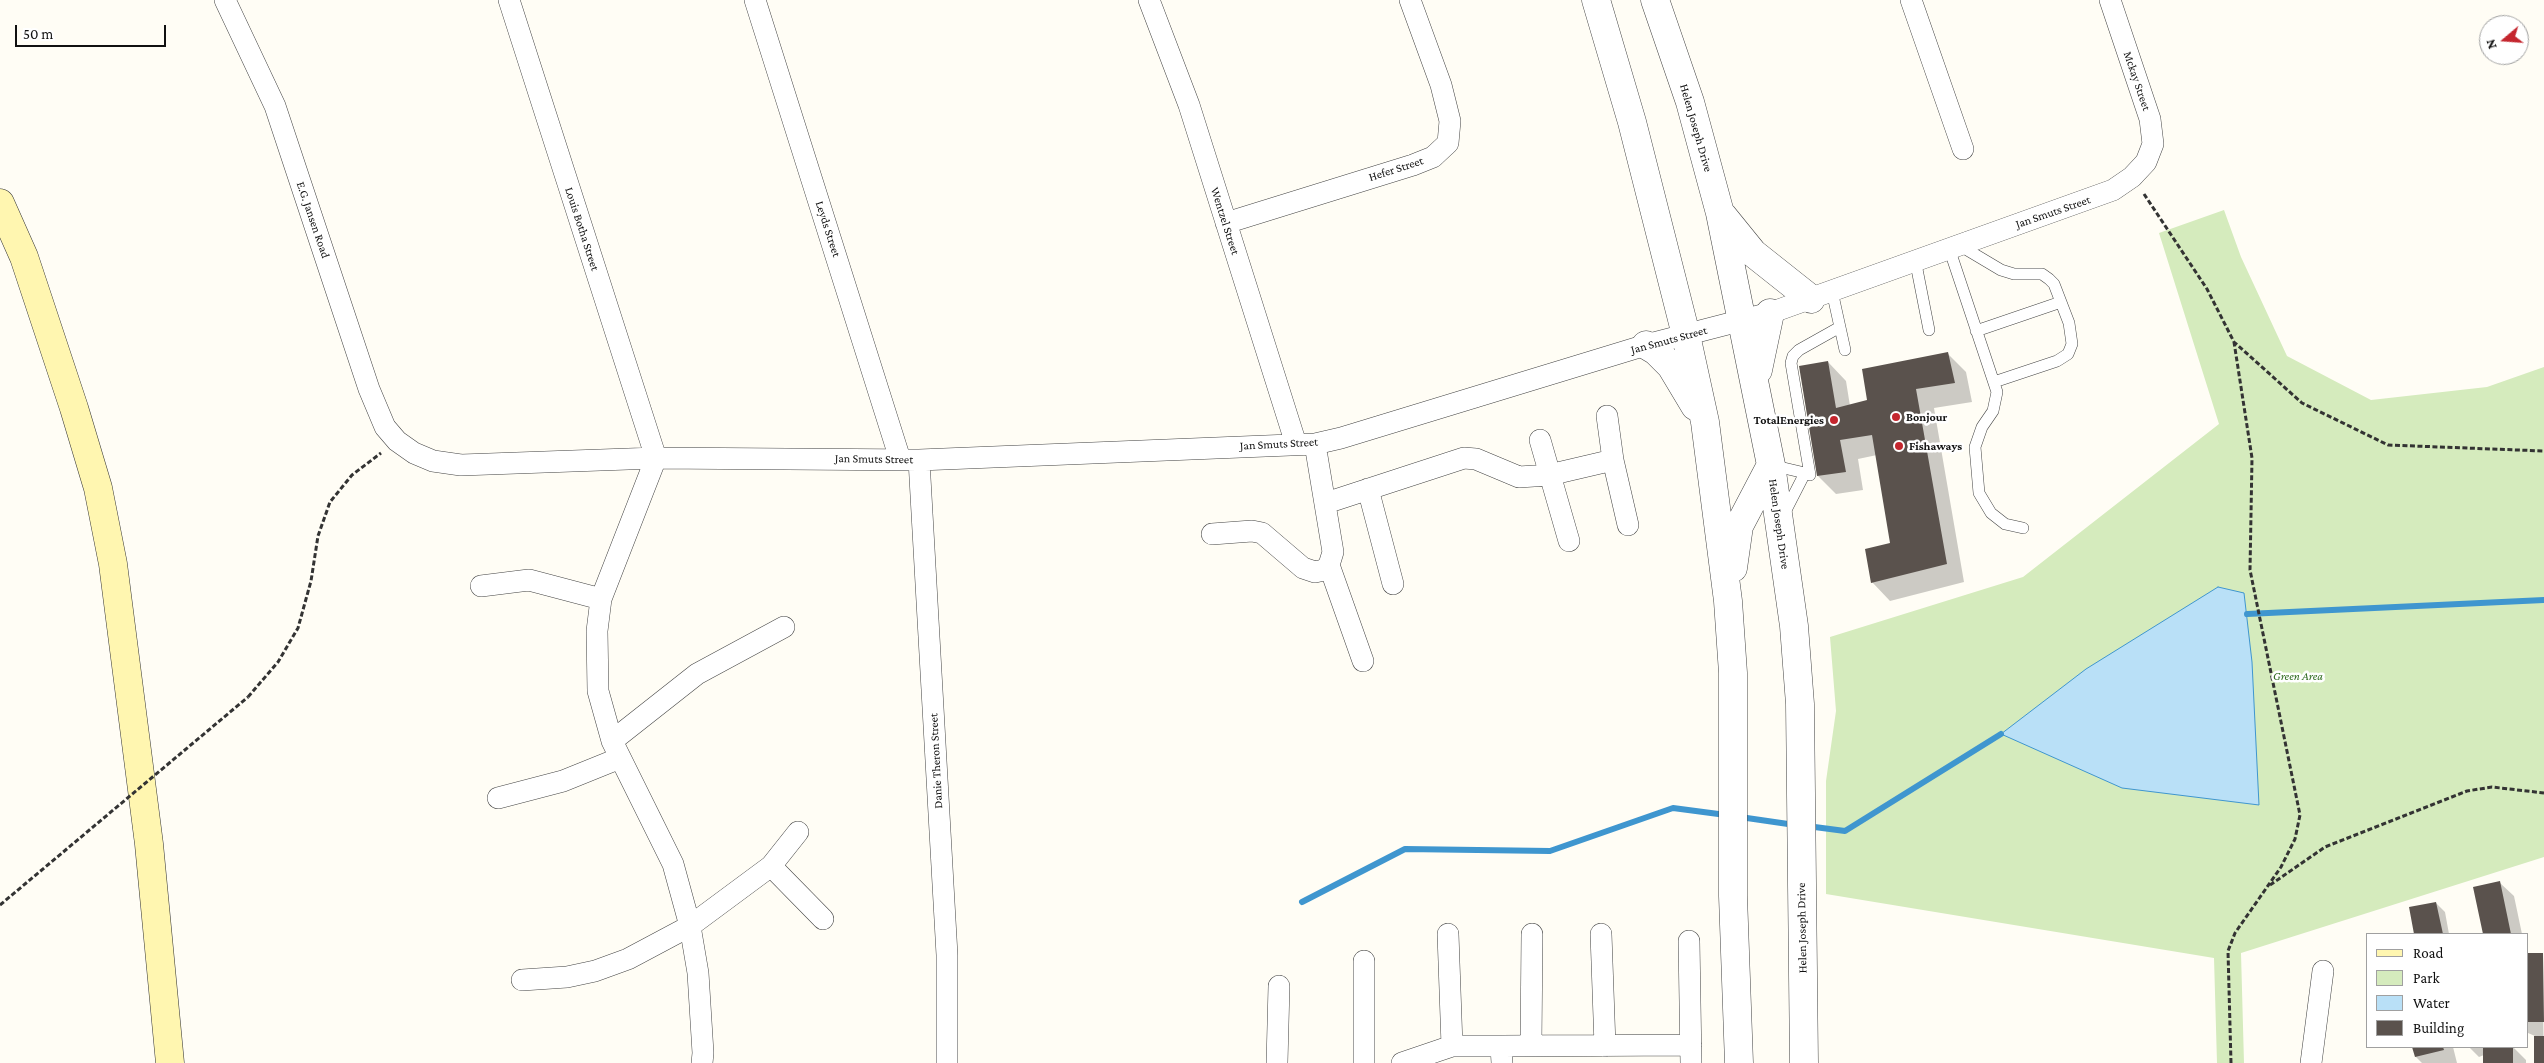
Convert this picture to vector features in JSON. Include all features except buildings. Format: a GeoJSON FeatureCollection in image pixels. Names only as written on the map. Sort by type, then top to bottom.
{"type":"FeatureCollection","features":[{"type":"Feature","properties":{"kind":"main road"},"geometry":{"type":"LineString","coordinates":[[0,203],[24,257],[74,408],[98,488],[124,637],[148,834],[170,1063]]}},
{"type":"Feature","properties":{"kind":"street","name":"E.G. Jansen Road"},"geometry":{"type":"LineString","coordinates":[[225,0],[275,106],[369,389],[385,427],[397,441]]}},
{"type":"Feature","properties":{"kind":"street","name":"Louis Botha Street"},"geometry":{"type":"LineString","coordinates":[[509,0],[656,458]]}},
{"type":"Feature","properties":{"kind":"street","name":"Leyds Street"},"geometry":{"type":"LineString","coordinates":[[755,0],[910,459]]}},
{"type":"Feature","properties":{"kind":"street","name":"Wentzel Street"},"geometry":{"type":"LineString","coordinates":[[1149,0],[1188,105],[1226,223],[1326,503],[1332,552],[1329,565]]}},
{"type":"Feature","properties":{"kind":"street","name":"Hefer Street"},"geometry":{"type":"LineString","coordinates":[[1226,223],[1413,165],[1432,157],[1448,143],[1450,121],[1441,84],[1410,0]]}},
{"type":"Feature","properties":{"kind":"street"},"geometry":{"type":"LineString","coordinates":[[1596,0],[1632,122],[1686,335],[1705,422],[1728,601],[1733,673],[1733,896],[1739,1063]]}},
{"type":"Feature","properties":{"kind":"street","name":"Helen Joseph Drive"},"geometry":{"type":"LineString","coordinates":[[1655,0],[1690,102],[1720,213],[1756,382],[1771,465],[1778,525],[1794,626],[1800,704],[1804,1063]]}},
{"type":"Feature","properties":{"kind":"street"},"geometry":{"type":"LineString","coordinates":[[1911,0],[1963,150]]}},
{"type":"Feature","properties":{"kind":"street","name":"Mckay Street"},"geometry":{"type":"LineString","coordinates":[[2110,0],[2150,119],[2153,144],[2139,170]]}},
{"type":"Feature","properties":{"kind":"street","name":"Jan Smuts Street"},"geometry":{"type":"LineString","coordinates":[[397,441],[414,453],[427,458],[461,465],[656,458],[910,459],[1305,444],[1646,345],[1770,313],[1954,246],[2090,200],[2113,190],[2139,170]]}},
{"type":"Feature","properties":{"kind":"street"},"geometry":{"type":"LineString","coordinates":[[1720,213],[1753,253],[1822,295]]}},
{"type":"Feature","properties":{"kind":"street"},"geometry":{"type":"LineString","coordinates":[[1756,382],[1770,313]]}},
{"type":"Feature","properties":{"kind":"street"},"geometry":{"type":"LineString","coordinates":[[1646,345],[1656,351],[1671,366],[1705,422]]}},
{"type":"Feature","properties":{"kind":"street"},"geometry":{"type":"LineString","coordinates":[[1606,416],[1613,460],[1628,525]]}},
{"type":"Feature","properties":{"kind":"street"},"geometry":{"type":"LineString","coordinates":[[1540,440],[1569,541]]}},
{"type":"Feature","properties":{"kind":"street"},"geometry":{"type":"LineString","coordinates":[[656,458],[601,599],[597,631],[598,691],[616,750],[673,864],[690,926],[698,972],[704,1053],[702,1063]]}},
{"type":"Feature","properties":{"kind":"street"},"geometry":{"type":"LineString","coordinates":[[1326,503],[1464,458],[1476,459],[1519,477],[1549,474],[1613,460]]}},
{"type":"Feature","properties":{"kind":"street","name":"Danie Theron Street"},"geometry":{"type":"LineString","coordinates":[[910,459],[947,955],[947,1063]]}},
{"type":"Feature","properties":{"kind":"street"},"geometry":{"type":"LineString","coordinates":[[1728,601],[1739,526],[1771,465]]}},
{"type":"Feature","properties":{"kind":"street"},"geometry":{"type":"LineString","coordinates":[[1368,489],[1393,584]]}},
{"type":"Feature","properties":{"kind":"street"},"geometry":{"type":"LineString","coordinates":[[1212,534],[1252,531],[1262,533],[1303,568],[1315,572],[1324,570],[1329,565],[1363,661]]}},
{"type":"Feature","properties":{"kind":"street"},"geometry":{"type":"LineString","coordinates":[[481,586],[529,580],[601,599]]}},
{"type":"Feature","properties":{"kind":"street"},"geometry":{"type":"LineString","coordinates":[[498,798],[563,781],[616,750],[697,674],[784,626]]}},
{"type":"Feature","properties":{"kind":"street"},"geometry":{"type":"LineString","coordinates":[[522,980],[567,977],[596,971],[628,959],[690,926],[771,866],[798,832]]}},
{"type":"Feature","properties":{"kind":"street"},"geometry":{"type":"LineString","coordinates":[[771,866],[823,920]]}},
{"type":"Feature","properties":{"kind":"street"},"geometry":{"type":"LineString","coordinates":[[1448,934],[1452,1046]]}},
{"type":"Feature","properties":{"kind":"street"},"geometry":{"type":"LineString","coordinates":[[1532,934],[1532,1045]]}},
{"type":"Feature","properties":{"kind":"street"},"geometry":{"type":"LineString","coordinates":[[1593,1052],[1600,934]]}},
{"type":"Feature","properties":{"kind":"street"},"geometry":{"type":"LineString","coordinates":[[1402,1063],[1452,1046],[1501,1054],[1532,1045],[1593,1052],[1691,1054],[1690,940]]}},
{"type":"Feature","properties":{"kind":"street"},"geometry":{"type":"LineString","coordinates":[[1364,961],[1364,1063]]}},
{"type":"Feature","properties":{"kind":"street"},"geometry":{"type":"LineString","coordinates":[[2310,1063],[2323,971]]}},
{"type":"Feature","properties":{"kind":"street"},"geometry":{"type":"LineString","coordinates":[[1277,1063],[1279,986]]}},
{"type":"Feature","properties":{"kind":"lane"},"geometry":{"type":"LineString","coordinates":[[1954,246],[2001,270],[2014,274],[2042,274],[2054,284],[2069,323],[2072,344],[2068,354],[2057,361],[1994,382]]}},
{"type":"Feature","properties":{"kind":"lane"},"geometry":{"type":"LineString","coordinates":[[1954,246],[1976,331],[1997,392],[1993,411],[1982,427],[1975,447],[1980,494],[1991,513],[2005,524],[2022,528]]}},
{"type":"Feature","properties":{"kind":"lane"},"geometry":{"type":"LineString","coordinates":[[1915,260],[1928,330]]}},
{"type":"Feature","properties":{"kind":"lane"},"geometry":{"type":"LineString","coordinates":[[1822,295],[1840,327],[1845,350]]}},
{"type":"Feature","properties":{"kind":"lane"},"geometry":{"type":"LineString","coordinates":[[1976,331],[2061,302]]}},
{"type":"Feature","properties":{"kind":"lane"},"geometry":{"type":"LineString","coordinates":[[1810,475],[1791,363],[1793,356],[1799,350],[1840,327]]}},
{"type":"Feature","properties":{"kind":"path"},"geometry":{"type":"LineString","coordinates":[[2139,170],[2207,289],[2234,342],[2252,458],[2250,570],[2300,815],[2291,846],[2281,867],[2235,934],[2228,951],[2231,1063]]}},
{"type":"Feature","properties":{"kind":"path"},"geometry":{"type":"LineString","coordinates":[[2234,342],[2302,403],[2388,445],[2544,451]]}},
{"type":"Feature","properties":{"kind":"path"},"geometry":{"type":"LineString","coordinates":[[0,905],[248,697],[278,662],[298,628],[311,581],[318,536],[330,502],[352,475],[397,441]]}},
{"type":"Feature","properties":{"kind":"path"},"geometry":{"type":"LineString","coordinates":[[2268,887],[2325,847],[2467,791],[2492,787],[2544,793]]}},
{"type":"Feature","properties":{"kind":"green space","name":"Green Area"},"geometry":{"type":"Polygon","coordinates":[[[2224,210],[2241,257],[2287,356],[2371,400],[2487,387],[2544,367],[2544,857],[2241,953],[2244,1063],[2217,1063],[2214,958],[1826,894],[1826,781],[1836,711],[1830,637],[2023,577],[2219,424],[2159,233],[2224,210]]]}},
{"type":"Feature","properties":{"kind":"water"},"geometry":{"type":"Polygon","coordinates":[[[2218,587],[2244,593],[2252,662],[2259,805],[2122,788],[2001,734],[2086,669],[2218,587]]]}},
{"type":"Feature","properties":{"kind":"waterway"},"geometry":{"type":"LineString","coordinates":[[2247,614],[2544,600]]}},
{"type":"Feature","properties":{"kind":"waterway"},"geometry":{"type":"LineString","coordinates":[[1807,826],[1845,831],[2001,734]]}},
{"type":"Feature","properties":{"kind":"waterway"},"geometry":{"type":"LineString","coordinates":[[1302,902],[1405,849],[1550,851],[1673,808],[1726,815]]}},
{"type":"Feature","properties":{"kind":"waterway"},"geometry":{"type":"LineString","coordinates":[[1740,817],[1795,825]]}},
{"type":"Feature","properties":{"kind":"place","name":"Bonjour"},"geometry":{"type":"Point","coordinates":[1896,417]}},
{"type":"Feature","properties":{"kind":"place","name":"TotalEnergies"},"geometry":{"type":"Point","coordinates":[1834,420]}},
{"type":"Feature","properties":{"kind":"place","name":"Fishaways"},"geometry":{"type":"Point","coordinates":[1899,446]}}]}
